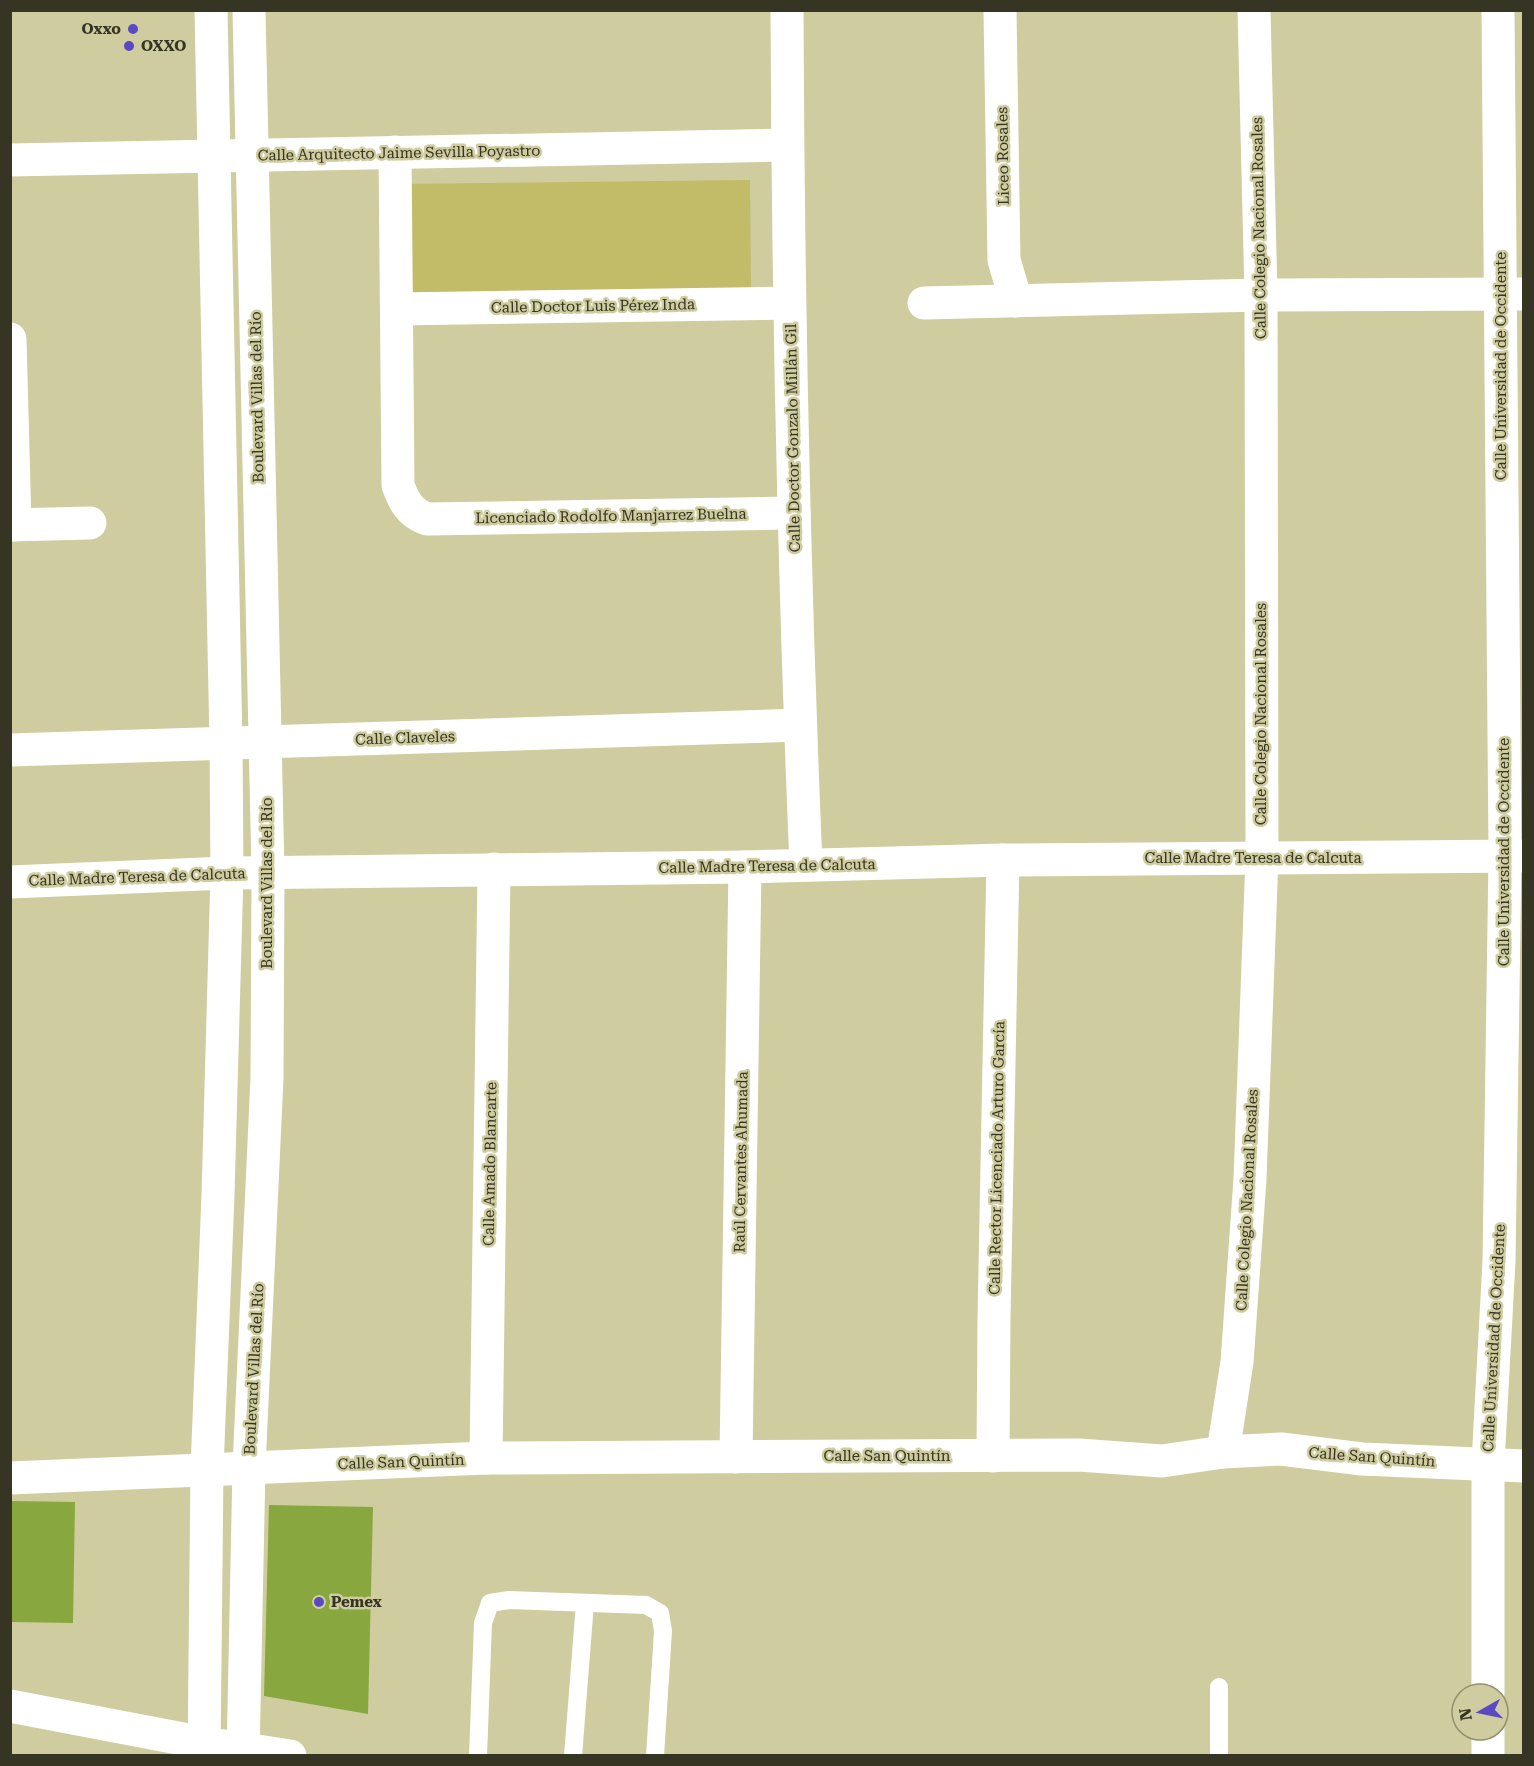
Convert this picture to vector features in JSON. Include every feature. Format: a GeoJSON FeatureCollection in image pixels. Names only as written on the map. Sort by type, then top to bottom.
{"type":"FeatureCollection","features":[{"type":"Feature","properties":{"kind":"street"},"geometry":{"type":"LineString","coordinates":[[204,1749],[207,1468],[227,873],[211,10]]}},
{"type":"Feature","properties":{"kind":"street","name":"Boulevard Villas del Río"},"geometry":{"type":"LineString","coordinates":[[243,1752],[249,1467],[267,1078],[268,872],[249,10]]}},
{"type":"Feature","properties":{"kind":"street","name":"Calle Doctor Gonzalo Millán Gil"},"geometry":{"type":"LineString","coordinates":[[787,10],[789,303],[806,865]]}},
{"type":"Feature","properties":{"kind":"street","name":"Liceo Rosales"},"geometry":{"type":"LineString","coordinates":[[1000,10],[1004,260],[1016,301]]}},
{"type":"Feature","properties":{"kind":"street","name":"Calle Colegio Nacional Rosales"},"geometry":{"type":"LineString","coordinates":[[1223,1452],[1237,1362],[1250,1179],[1262,857],[1261,295],[1254,10]]}},
{"type":"Feature","properties":{"kind":"street","name":"Calle Universidad de Occidente"},"geometry":{"type":"LineString","coordinates":[[1488,1682],[1488,1463],[1499,1261],[1514,856],[1512,294],[1498,10]]}},
{"type":"Feature","properties":{"kind":"street","name":"Calle Arquitecto Jaime Sevilla Poyastro"},"geometry":{"type":"LineString","coordinates":[[10,160],[788,146]]}},
{"type":"Feature","properties":{"kind":"street"},"geometry":{"type":"LineString","coordinates":[[395,152],[397,309]]}},
{"type":"Feature","properties":{"kind":"street"},"geometry":{"type":"LineString","coordinates":[[924,303],[1261,295],[1512,294]]}},
{"type":"Feature","properties":{"kind":"street","name":"Calle Doctor Luis Pérez Inda"},"geometry":{"type":"LineString","coordinates":[[397,309],[789,303]]}},
{"type":"Feature","properties":{"kind":"street","name":"Licenciado Rodolfo Manjarrez Buelna"},"geometry":{"type":"LineString","coordinates":[[397,309],[398,485],[405,503],[418,516],[428,519],[794,513]]}},
{"type":"Feature","properties":{"kind":"street"},"geometry":{"type":"LineString","coordinates":[[10,339],[13,525],[90,523]]}},
{"type":"Feature","properties":{"kind":"street","name":"Calle Claveles"},"geometry":{"type":"LineString","coordinates":[[10,750],[800,725]]}},
{"type":"Feature","properties":{"kind":"street","name":"Calle Madre Teresa de Calcuta"},"geometry":{"type":"LineString","coordinates":[[10,882],[268,872],[745,867],[1003,860],[1514,856]]}},
{"type":"Feature","properties":{"kind":"street","name":"Calle Rector Licenciado Arturo García"},"geometry":{"type":"LineString","coordinates":[[993,1456],[1003,860]]}},
{"type":"Feature","properties":{"kind":"street","name":"Raúl Cervantes Ahumada"},"geometry":{"type":"LineString","coordinates":[[736,1457],[745,867]]}},
{"type":"Feature","properties":{"kind":"street","name":"Calle Amado Blancarte"},"geometry":{"type":"LineString","coordinates":[[486,1458],[494,870]]}},
{"type":"Feature","properties":{"kind":"street","name":"Calle San Quintín"},"geometry":{"type":"LineString","coordinates":[[10,1478],[486,1458],[1079,1455],[1162,1461],[1223,1452],[1281,1449],[1362,1459],[1524,1466]]}},
{"type":"Feature","properties":{"kind":"street"},"geometry":{"type":"LineString","coordinates":[[10,1706],[204,1749],[290,1755]]}},
{"type":"Feature","properties":{"kind":"lane"},"geometry":{"type":"LineString","coordinates":[[478,1755],[483,1623],[490,1603],[508,1600],[646,1605],[660,1613],[663,1631],[655,1755]]}},
{"type":"Feature","properties":{"kind":"lane"},"geometry":{"type":"LineString","coordinates":[[573,1755],[585,1603]]}},
{"type":"Feature","properties":{"kind":"lane"},"geometry":{"type":"LineString","coordinates":[[1219,1687],[1219,1755]]}},
{"type":"Feature","properties":{"kind":"shaded area"},"geometry":{"type":"Polygon","coordinates":[[[750,180],[751,292],[401,297],[399,184],[750,180]]]}},
{"type":"Feature","properties":{"kind":"building"},"geometry":{"type":"Polygon","coordinates":[[[10,1501],[75,1502],[73,1623],[10,1622],[10,1501]]]}},
{"type":"Feature","properties":{"kind":"building","name":"Pemex"},"geometry":{"type":"Polygon","coordinates":[[[269,1505],[373,1507],[368,1714],[264,1696],[269,1505]]]}},
{"type":"Feature","properties":{"kind":"place","name":"Oxxo"},"geometry":{"type":"Point","coordinates":[133,29]}},
{"type":"Feature","properties":{"kind":"place","name":"OXXO"},"geometry":{"type":"Point","coordinates":[129,46]}},
{"type":"Feature","properties":{"kind":"place","name":"Pemex"},"geometry":{"type":"Point","coordinates":[319,1602]}}]}
